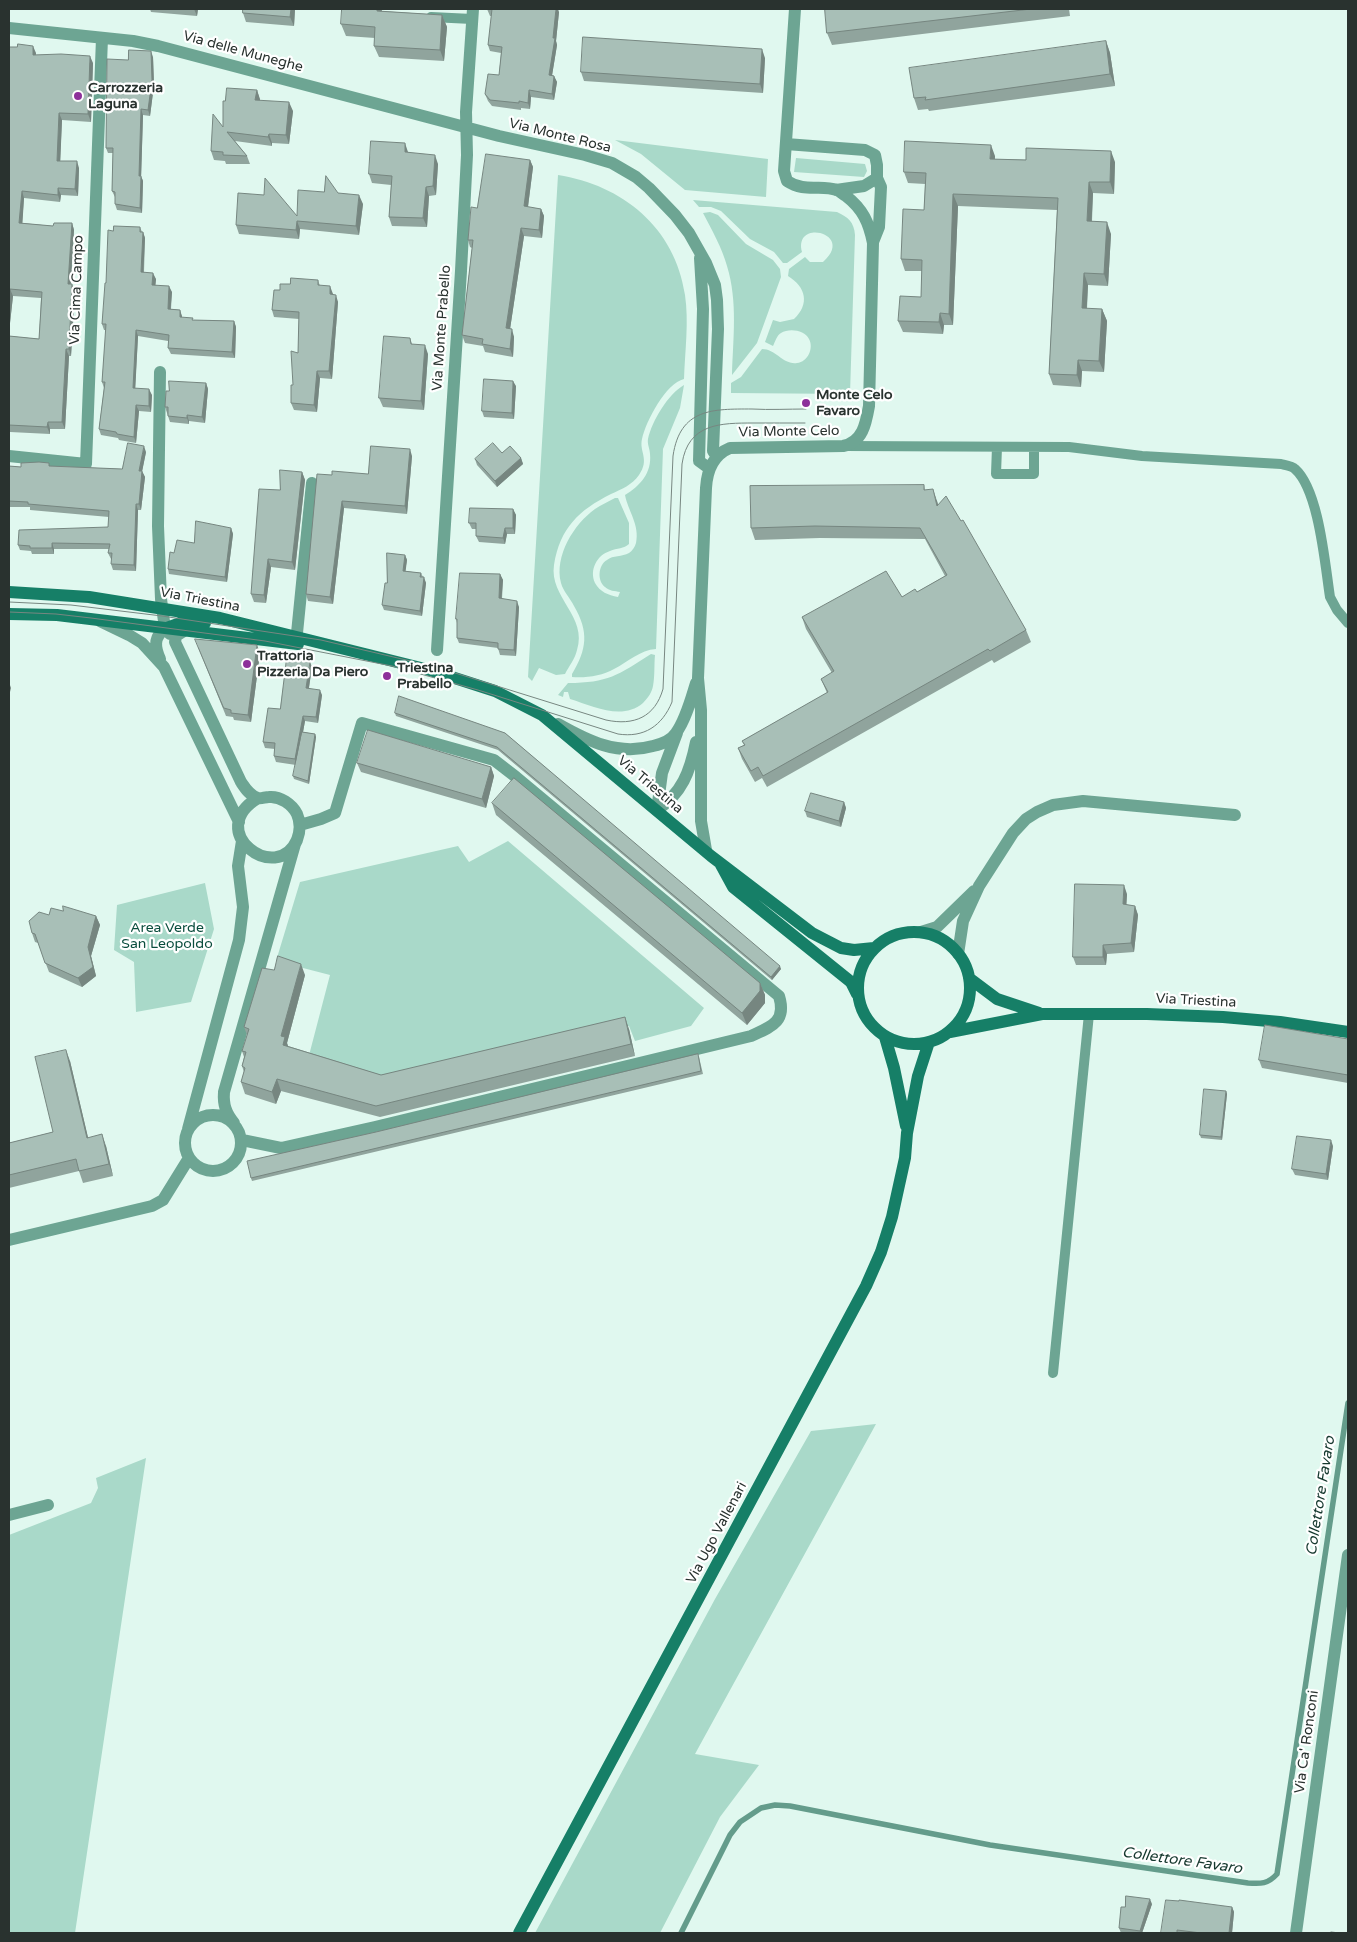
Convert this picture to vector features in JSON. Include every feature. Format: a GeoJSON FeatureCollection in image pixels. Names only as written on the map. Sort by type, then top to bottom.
{"type":"FeatureCollection","features":[{"type":"Feature","properties":{"kind":"street"},"geometry":{"type":"LineString","coordinates":[[795,9],[784,171],[787,181],[803,188],[836,190],[864,186],[877,178]]}},
{"type":"Feature","properties":{"kind":"street","name":"Via Monte Prabello"},"geometry":{"type":"LineString","coordinates":[[437,650],[461,271],[472,14]]}},
{"type":"Feature","properties":{"kind":"street","name":"Via delle Muneghe"},"geometry":{"type":"LineString","coordinates":[[9,28],[158,46],[466,127]]}},
{"type":"Feature","properties":{"kind":"street","name":"Via Cima Campo"},"geometry":{"type":"LineString","coordinates":[[9,456],[86,464],[102,38]]}},
{"type":"Feature","properties":{"kind":"street","name":"Via Monte Rosa"},"geometry":{"type":"LineString","coordinates":[[466,127],[612,163],[636,177],[649,188],[680,221],[689,233],[711,274],[717,300],[717,381],[713,451],[717,457]]}},
{"type":"Feature","properties":{"kind":"street","name":"Via Monte Celo"},"geometry":{"type":"LineString","coordinates":[[786,144],[865,150],[875,155],[881,197],[879,227],[873,243]]}},
{"type":"Feature","properties":{"kind":"street","name":"Via Monte Celo"},"geometry":{"type":"LineString","coordinates":[[717,457],[725,450],[736,448],[850,445],[860,436],[866,423],[873,243],[869,226],[863,213],[856,203],[836,190]]}},
{"type":"Feature","properties":{"kind":"street","name":"Via Monte Rosa"},"geometry":{"type":"LineString","coordinates":[[699,253],[703,309],[699,461],[710,469]]}},
{"type":"Feature","properties":{"kind":"street"},"geometry":{"type":"LineString","coordinates":[[160,372],[158,526],[161,608],[164,629],[175,641],[241,782],[258,798]]}},
{"type":"Feature","properties":{"kind":"street"},"geometry":{"type":"LineString","coordinates":[[706,850],[701,821],[701,718],[698,678],[706,488],[710,469],[717,457]]}},
{"type":"Feature","properties":{"kind":"street"},"geometry":{"type":"LineString","coordinates":[[296,640],[312,483]]}},
{"type":"Feature","properties":{"kind":"street","name":"Via Triestina"},"geometry":{"type":"LineString","coordinates":[[9,592],[65,595],[161,608],[254,626],[296,640],[433,671],[485,687],[511,698],[542,715],[719,861],[732,887],[851,982],[858,996]]}},
{"type":"Feature","properties":{"kind":"street","name":"Via Triestina"},"geometry":{"type":"LineString","coordinates":[[9,614],[57,615],[164,629],[296,640]]}},
{"type":"Feature","properties":{"kind":"street"},"geometry":{"type":"LineString","coordinates":[[98,620],[129,635],[142,644],[164,668]]}},
{"type":"Feature","properties":{"kind":"street"},"geometry":{"type":"LineString","coordinates":[[239,822],[164,668],[155,645],[158,636],[164,629],[182,622],[190,621],[226,626],[254,626]]}},
{"type":"Feature","properties":{"kind":"street"},"geometry":{"type":"LineString","coordinates":[[175,641],[176,636],[184,631]]}},
{"type":"Feature","properties":{"kind":"street"},"geometry":{"type":"LineString","coordinates":[[657,810],[662,773],[698,678]]}},
{"type":"Feature","properties":{"kind":"street"},"geometry":{"type":"LineString","coordinates":[[542,715],[592,742],[624,750],[641,749],[664,743],[676,735],[680,728]]}},
{"type":"Feature","properties":{"kind":"street"},"geometry":{"type":"LineString","coordinates":[[657,810],[669,802],[681,788],[693,756],[701,718]]}},
{"type":"Feature","properties":{"kind":"street"},"geometry":{"type":"LineString","coordinates":[[242,1140],[281,1148],[375,1128],[751,1036],[772,1026],[781,1014],[782,1005],[779,996],[494,760],[362,723],[335,813],[328,817],[300,825]]}},
{"type":"Feature","properties":{"kind":"street"},"geometry":{"type":"LineString","coordinates":[[242,841],[238,866],[243,907],[239,940],[185,1138],[185,1150],[189,1158],[204,1170],[214,1172],[231,1166],[242,1148],[240,1131],[224,1108],[224,1092],[299,834],[300,825],[297,814],[292,806],[271,796],[258,798],[242,812],[239,822],[239,834],[250,851],[259,856],[269,858],[288,852],[295,844]]}},
{"type":"Feature","properties":{"kind":"street"},"geometry":{"type":"LineString","coordinates":[[958,954],[963,921],[979,886],[1013,833],[1026,819],[1037,812],[1053,805],[1083,801],[1235,816]]}},
{"type":"Feature","properties":{"kind":"street"},"geometry":{"type":"LineString","coordinates":[[719,861],[812,933],[829,943],[846,949],[874,948]]}},
{"type":"Feature","properties":{"kind":"street"},"geometry":{"type":"LineString","coordinates":[[921,932],[942,940],[958,954],[965,965],[969,978],[970,993],[967,1008],[960,1021],[950,1032],[929,1042],[914,1044],[899,1042],[885,1037],[872,1026],[863,1012],[858,996],[858,979],[864,962],[874,948],[888,938],[937,927],[979,886]]}},
{"type":"Feature","properties":{"kind":"street","name":"Via Triestina"},"geometry":{"type":"LineString","coordinates":[[969,978],[997,999],[1042,1014]]}},
{"type":"Feature","properties":{"kind":"street","name":"Via Triestina"},"geometry":{"type":"LineString","coordinates":[[950,1032],[1042,1014],[1223,1016],[1348,1032]]}},
{"type":"Feature","properties":{"kind":"street","name":"Via Ugo Vallenari"},"geometry":{"type":"LineString","coordinates":[[885,1037],[894,1068],[907,1133]]}},
{"type":"Feature","properties":{"kind":"street","name":"Via Ugo Vallenari"},"geometry":{"type":"LineString","coordinates":[[519,1933],[866,1286],[881,1252],[892,1217],[905,1158],[907,1133],[918,1076],[929,1042]]}},
{"type":"Feature","properties":{"kind":"street"},"geometry":{"type":"LineString","coordinates":[[188,1129],[203,1116],[215,1114],[226,1117],[234,1123]]}},
{"type":"Feature","properties":{"kind":"street"},"geometry":{"type":"LineString","coordinates":[[9,1240],[152,1206],[163,1200],[189,1158]]}},
{"type":"Feature","properties":{"kind":"street"},"geometry":{"type":"LineString","coordinates":[[9,1515],[48,1505]]}},
{"type":"Feature","properties":{"kind":"street","name":"Via Ca' Ronconi"},"geometry":{"type":"LineString","coordinates":[[1296,1933],[1348,1555]]}},
{"type":"Feature","properties":{"kind":"lane"},"geometry":{"type":"LineString","coordinates":[[423,16],[472,14]]}},
{"type":"Feature","properties":{"kind":"lane"},"geometry":{"type":"LineString","coordinates":[[843,446],[1069,447],[1151,456],[1261,462],[1281,464],[1294,468],[1304,480],[1314,504],[1330,597],[1337,610],[1348,623]]}},
{"type":"Feature","properties":{"kind":"lane"},"geometry":{"type":"LineString","coordinates":[[997,447],[996,474],[1034,474],[1034,447]]}},
{"type":"Feature","properties":{"kind":"lane"},"geometry":{"type":"LineString","coordinates":[[1053,1373],[1089,1014]]}},
{"type":"Feature","properties":{"kind":"green space"},"geometry":{"type":"Polygon","coordinates":[[[615,140],[768,159],[766,197],[685,190],[641,154],[615,140]]]}},
{"type":"Feature","properties":{"kind":"green space"},"geometry":{"type":"Polygon","coordinates":[[[796,158],[865,164],[867,171],[864,177],[794,172],[796,158]]]}},
{"type":"Feature","properties":{"kind":"green space"},"geometry":{"type":"Polygon","coordinates":[[[558,175],[581,180],[603,188],[624,199],[642,213],[670,249],[679,271],[685,295],[687,316],[684,379],[670,388],[652,413],[642,439],[644,464],[639,475],[630,484],[589,507],[566,530],[557,552],[554,576],[557,587],[577,627],[579,638],[577,650],[565,674],[556,675],[539,668],[532,681],[528,677],[558,175]]]}},
{"type":"Feature","properties":{"kind":"green space"},"geometry":{"type":"Polygon","coordinates":[[[693,200],[837,212],[850,220],[855,235],[850,394],[731,393],[731,383],[741,377],[762,349],[771,351],[792,363],[801,362],[807,357],[811,346],[807,336],[800,332],[784,331],[777,337],[773,346],[765,342],[773,320],[780,322],[794,319],[804,302],[804,296],[799,285],[788,276],[789,269],[805,257],[810,262],[823,262],[831,252],[832,243],[822,233],[806,235],[802,241],[802,252],[787,263],[783,263],[774,252],[750,239],[721,211],[711,207],[699,207],[693,200]]]}},
{"type":"Feature","properties":{"kind":"green space"},"geometry":{"type":"Polygon","coordinates":[[[710,212],[718,215],[746,244],[773,260],[780,269],[781,277],[757,343],[732,375],[733,293],[725,259],[703,213],[710,212]]]}},
{"type":"Feature","properties":{"kind":"green space"},"geometry":{"type":"Polygon","coordinates":[[[684,385],[680,408],[663,449],[656,649],[639,654],[599,675],[572,677],[581,656],[584,632],[579,615],[561,583],[560,562],[563,552],[573,532],[587,515],[602,505],[618,498],[629,523],[629,544],[601,556],[595,564],[593,578],[599,589],[618,597],[620,592],[612,591],[602,584],[600,569],[607,560],[629,553],[635,546],[637,536],[635,524],[625,495],[640,483],[647,473],[650,461],[648,439],[657,416],[672,395],[684,385]]]}},
{"type":"Feature","properties":{"kind":"green space"},"geometry":{"type":"Polygon","coordinates":[[[651,654],[655,655],[654,678],[650,695],[635,708],[626,711],[607,710],[570,699],[568,692],[564,692],[563,697],[558,695],[568,683],[582,683],[612,676],[651,654]]]}},
{"type":"Feature","properties":{"kind":"green space"},"geometry":{"type":"Polygon","coordinates":[[[508,841],[704,1008],[691,1026],[635,1041],[629,1026],[380,1084],[307,1063],[330,975],[276,961],[300,882],[458,846],[469,862],[508,841]]]}},
{"type":"Feature","properties":{"kind":"green space","name":"Area Verde San Leopoldo"},"geometry":{"type":"Polygon","coordinates":[[[205,883],[214,929],[191,1002],[136,1012],[134,962],[114,950],[117,905],[205,883]]]}},
{"type":"Feature","properties":{"kind":"green space"},"geometry":{"type":"Polygon","coordinates":[[[876,1424],[695,1754],[759,1765],[720,1817],[660,1933],[535,1933],[715,1599],[811,1431],[876,1424]]]}},
{"type":"Feature","properties":{"kind":"green space"},"geometry":{"type":"Polygon","coordinates":[[[146,1458],[75,1933],[9,1933],[9,1535],[91,1503],[98,1488],[96,1478],[146,1458]]]}},
{"type":"Feature","properties":{"kind":"building"},"geometry":{"type":"Polygon","coordinates":[[[243,9],[291,9],[290,17],[243,13],[243,9]]]}},
{"type":"Feature","properties":{"kind":"building"},"geometry":{"type":"Polygon","coordinates":[[[342,9],[377,9],[377,11],[442,15],[440,50],[374,46],[375,27],[341,24],[342,9]]]}},
{"type":"Feature","properties":{"kind":"building"},"geometry":{"type":"Polygon","coordinates":[[[492,9],[556,9],[553,38],[555,38],[549,75],[554,76],[552,94],[529,90],[528,103],[519,101],[519,103],[490,100],[485,94],[488,74],[499,75],[502,47],[488,45],[492,9]]]}},
{"type":"Feature","properties":{"kind":"building"},"geometry":{"type":"Polygon","coordinates":[[[825,9],[1031,9],[827,33],[825,9]]]}},
{"type":"Feature","properties":{"kind":"building"},"geometry":{"type":"Polygon","coordinates":[[[583,37],[762,49],[760,84],[581,72],[583,37]]]}},
{"type":"Feature","properties":{"kind":"building"},"geometry":{"type":"Polygon","coordinates":[[[1106,41],[1110,74],[925,100],[926,97],[914,98],[909,68],[1106,41]]]}},
{"type":"Feature","properties":{"kind":"building"},"geometry":{"type":"Polygon","coordinates":[[[18,44],[33,46],[33,55],[90,56],[88,114],[59,113],[57,161],[77,161],[75,189],[58,188],[58,195],[22,191],[19,223],[53,226],[54,223],[72,223],[68,284],[72,284],[69,349],[66,349],[62,422],[48,422],[47,427],[9,425],[9,336],[39,339],[42,292],[10,289],[9,301],[9,47],[17,47],[18,44]]]}},
{"type":"Feature","properties":{"kind":"building"},"geometry":{"type":"Polygon","coordinates":[[[129,50],[151,51],[152,80],[148,110],[141,109],[140,208],[115,204],[115,192],[112,191],[113,148],[106,148],[107,59],[128,60],[129,50]]]}},
{"type":"Feature","properties":{"kind":"building"},"geometry":{"type":"Polygon","coordinates":[[[227,88],[257,90],[255,100],[289,102],[286,135],[269,134],[268,137],[227,132],[247,156],[223,155],[223,152],[211,151],[213,114],[223,127],[223,101],[225,101],[227,88]]]}},
{"type":"Feature","properties":{"kind":"building"},"geometry":{"type":"Polygon","coordinates":[[[371,141],[405,143],[405,152],[435,155],[433,186],[426,187],[423,218],[389,217],[392,176],[369,174],[371,141]]]}},
{"type":"Feature","properties":{"kind":"building"},"geometry":{"type":"Polygon","coordinates":[[[905,141],[991,145],[990,159],[1026,160],[1026,148],[1111,151],[1110,182],[1089,182],[1087,221],[1107,222],[1104,274],[1084,273],[1082,308],[1102,309],[1099,361],[1078,360],[1077,375],[1049,374],[1058,198],[953,194],[949,314],[940,313],[939,322],[898,321],[900,296],[921,297],[922,260],[901,259],[903,209],[924,210],[926,173],[904,172],[905,141]]]}},
{"type":"Feature","properties":{"kind":"building"},"geometry":{"type":"Polygon","coordinates":[[[486,154],[530,160],[524,206],[541,209],[539,230],[521,228],[506,328],[512,329],[510,349],[482,344],[483,339],[462,335],[473,240],[468,240],[471,207],[477,208],[486,154]]]}},
{"type":"Feature","properties":{"kind":"building"},"geometry":{"type":"Polygon","coordinates":[[[326,176],[338,193],[359,195],[356,226],[297,221],[296,230],[236,225],[238,193],[264,195],[265,178],[297,216],[298,190],[324,192],[326,176]]]}},
{"type":"Feature","properties":{"kind":"building"},"geometry":{"type":"Polygon","coordinates":[[[114,226],[140,227],[140,232],[143,232],[141,272],[153,273],[152,285],[169,286],[168,309],[180,310],[180,317],[193,318],[192,320],[234,321],[232,352],[168,348],[169,335],[136,330],[133,388],[149,389],[149,406],[136,405],[134,437],[99,429],[105,382],[102,382],[106,324],[102,324],[108,230],[113,231],[114,226]]]}},
{"type":"Feature","properties":{"kind":"building"},"geometry":{"type":"Polygon","coordinates":[[[291,278],[318,280],[318,285],[330,286],[330,294],[336,295],[329,371],[317,371],[314,405],[291,403],[291,385],[293,385],[291,351],[298,353],[299,312],[272,310],[274,290],[280,290],[280,284],[290,284],[291,278]]]}},
{"type":"Feature","properties":{"kind":"building"},"geometry":{"type":"Polygon","coordinates":[[[384,336],[410,338],[411,344],[425,345],[421,401],[379,398],[384,336]]]}},
{"type":"Feature","properties":{"kind":"building"},"geometry":{"type":"Polygon","coordinates":[[[484,379],[513,381],[512,413],[482,411],[484,379]]]}},
{"type":"Feature","properties":{"kind":"building"},"geometry":{"type":"Polygon","coordinates":[[[169,381],[206,383],[202,417],[187,415],[187,418],[168,416],[168,407],[165,407],[166,391],[169,391],[169,381]]]}},
{"type":"Feature","properties":{"kind":"building"},"geometry":{"type":"Polygon","coordinates":[[[128,443],[144,446],[139,471],[142,471],[139,504],[136,504],[134,565],[111,564],[112,553],[108,553],[110,544],[52,543],[52,548],[30,548],[30,546],[18,545],[19,530],[108,527],[109,511],[9,501],[9,466],[21,467],[21,463],[39,462],[49,463],[49,466],[122,469],[128,443]]]}},
{"type":"Feature","properties":{"kind":"building"},"geometry":{"type":"Polygon","coordinates":[[[493,443],[502,453],[510,446],[521,458],[495,481],[475,459],[493,443]]]}},
{"type":"Feature","properties":{"kind":"building"},"geometry":{"type":"Polygon","coordinates":[[[371,446],[410,449],[405,506],[342,501],[330,597],[306,594],[317,474],[332,475],[332,471],[368,474],[371,446]]]}},
{"type":"Feature","properties":{"kind":"building"},"geometry":{"type":"Polygon","coordinates":[[[280,470],[302,472],[292,562],[268,559],[264,595],[251,594],[259,489],[280,490],[280,470]]]}},
{"type":"Feature","properties":{"kind":"building"},"geometry":{"type":"Polygon","coordinates":[[[924,485],[924,490],[933,489],[937,506],[946,496],[961,521],[963,520],[1026,630],[990,651],[988,649],[763,776],[758,767],[751,771],[738,748],[745,745],[742,741],[828,692],[821,679],[834,671],[802,617],[886,571],[902,597],[915,589],[917,592],[947,575],[920,528],[815,526],[751,528],[750,486],[924,485]]]}},
{"type":"Feature","properties":{"kind":"building"},"geometry":{"type":"Polygon","coordinates":[[[470,508],[513,509],[513,528],[505,528],[503,538],[476,536],[476,523],[469,523],[470,508]]]}},
{"type":"Feature","properties":{"kind":"building"},"geometry":{"type":"Polygon","coordinates":[[[196,521],[231,528],[225,577],[168,569],[170,552],[174,553],[177,540],[194,543],[196,521]]]}},
{"type":"Feature","properties":{"kind":"building"},"geometry":{"type":"Polygon","coordinates":[[[387,553],[405,555],[403,571],[421,573],[420,577],[424,577],[420,611],[382,605],[385,583],[387,583],[387,553]]]}},
{"type":"Feature","properties":{"kind":"building"},"geometry":{"type":"Polygon","coordinates":[[[460,573],[500,574],[499,598],[517,601],[514,650],[498,649],[498,643],[457,638],[456,619],[460,573]]]}},
{"type":"Feature","properties":{"kind":"building"},"geometry":{"type":"Polygon","coordinates":[[[195,639],[257,645],[248,715],[231,713],[231,710],[224,708],[195,639]]]}},
{"type":"Feature","properties":{"kind":"building"},"geometry":{"type":"Polygon","coordinates":[[[287,658],[310,662],[306,688],[320,690],[316,717],[303,716],[295,759],[274,756],[275,743],[263,742],[268,708],[280,709],[287,658]]]}},
{"type":"Feature","properties":{"kind":"building"},"geometry":{"type":"Polygon","coordinates":[[[399,696],[505,733],[780,966],[771,977],[497,747],[395,713],[399,696]]]}},
{"type":"Feature","properties":{"kind":"building"},"geometry":{"type":"Polygon","coordinates":[[[368,730],[491,767],[482,799],[357,763],[368,730]]]}},
{"type":"Feature","properties":{"kind":"building"},"geometry":{"type":"Polygon","coordinates":[[[302,732],[315,734],[308,781],[293,776],[302,732]]]}},
{"type":"Feature","properties":{"kind":"building"},"geometry":{"type":"Polygon","coordinates":[[[514,778],[760,983],[760,991],[742,1013],[492,803],[514,778]]]}},
{"type":"Feature","properties":{"kind":"building"},"geometry":{"type":"Polygon","coordinates":[[[811,793],[844,802],[839,821],[805,811],[811,793]]]}},
{"type":"Feature","properties":{"kind":"building"},"geometry":{"type":"Polygon","coordinates":[[[1075,884],[1124,885],[1123,904],[1135,906],[1131,943],[1103,945],[1103,957],[1073,957],[1075,884]]]}},
{"type":"Feature","properties":{"kind":"building"},"geometry":{"type":"Polygon","coordinates":[[[63,906],[96,916],[88,947],[93,967],[78,978],[45,963],[29,921],[39,912],[49,915],[51,908],[63,911],[63,906]]]}},
{"type":"Feature","properties":{"kind":"building"},"geometry":{"type":"Polygon","coordinates":[[[278,956],[301,964],[281,1036],[285,1037],[283,1045],[381,1075],[625,1017],[631,1044],[376,1106],[277,1079],[272,1092],[241,1082],[245,1068],[242,1066],[246,1052],[242,1051],[249,1029],[244,1027],[262,968],[274,970],[278,956]]]}},
{"type":"Feature","properties":{"kind":"building"},"geometry":{"type":"Polygon","coordinates":[[[1265,1025],[1348,1039],[1348,1075],[1259,1060],[1265,1025]]]}},
{"type":"Feature","properties":{"kind":"building"},"geometry":{"type":"Polygon","coordinates":[[[66,1050],[87,1138],[102,1134],[109,1164],[79,1171],[76,1159],[9,1175],[9,1143],[53,1132],[35,1057],[66,1050]]]}},
{"type":"Feature","properties":{"kind":"building"},"geometry":{"type":"Polygon","coordinates":[[[698,1054],[701,1071],[251,1178],[247,1161],[376,1132],[698,1054]]]}},
{"type":"Feature","properties":{"kind":"building"},"geometry":{"type":"Polygon","coordinates":[[[1204,1089],[1226,1091],[1221,1137],[1200,1135],[1204,1089]]]}},
{"type":"Feature","properties":{"kind":"building"},"geometry":{"type":"Polygon","coordinates":[[[1297,1136],[1331,1140],[1326,1174],[1292,1169],[1297,1136]]]}},
{"type":"Feature","properties":{"kind":"building"},"geometry":{"type":"Polygon","coordinates":[[[1126,1896],[1150,1899],[1140,1931],[1119,1928],[1121,1907],[1125,1907],[1126,1896]]]}},
{"type":"Feature","properties":{"kind":"building"},"geometry":{"type":"Polygon","coordinates":[[[1166,1900],[1232,1907],[1229,1933],[1201,1933],[1177,1930],[1177,1933],[1161,1933],[1166,1900]]]}},
{"type":"Feature","properties":{"kind":"waterway","name":"Collettore Favaro"},"geometry":{"type":"LineString","coordinates":[[681,1933],[730,1835],[740,1822],[761,1808],[775,1805],[790,1806],[990,1845],[1248,1883],[1264,1883],[1274,1877],[1277,1874],[1348,1403]]}},
{"type":"Feature","properties":{"kind":"tram line"},"geometry":{"type":"LineString","coordinates":[[9,602],[71,605],[162,616],[321,640],[436,667],[606,720],[626,722],[649,713],[655,706],[663,689],[673,456],[677,440],[683,428],[700,414],[712,411],[806,409]]}},
{"type":"Feature","properties":{"kind":"tram line"},"geometry":{"type":"LineString","coordinates":[[9,612],[56,614],[265,641],[392,666],[478,690],[618,734],[636,734],[644,732],[657,724],[663,718],[672,702],[682,464],[685,450],[691,440],[699,433],[718,425],[805,423]]}},
{"type":"Feature","properties":{"kind":"place","name":"Carrozzeria Laguna"},"geometry":{"type":"Point","coordinates":[78,96]}},
{"type":"Feature","properties":{"kind":"place","name":"Monte Celo Favaro"},"geometry":{"type":"Point","coordinates":[806,403]}},
{"type":"Feature","properties":{"kind":"place","name":"Trattoria Pizzeria Da Piero"},"geometry":{"type":"Point","coordinates":[247,664]}},
{"type":"Feature","properties":{"kind":"place","name":"Triestina Prabello"},"geometry":{"type":"Point","coordinates":[387,676]}}]}
